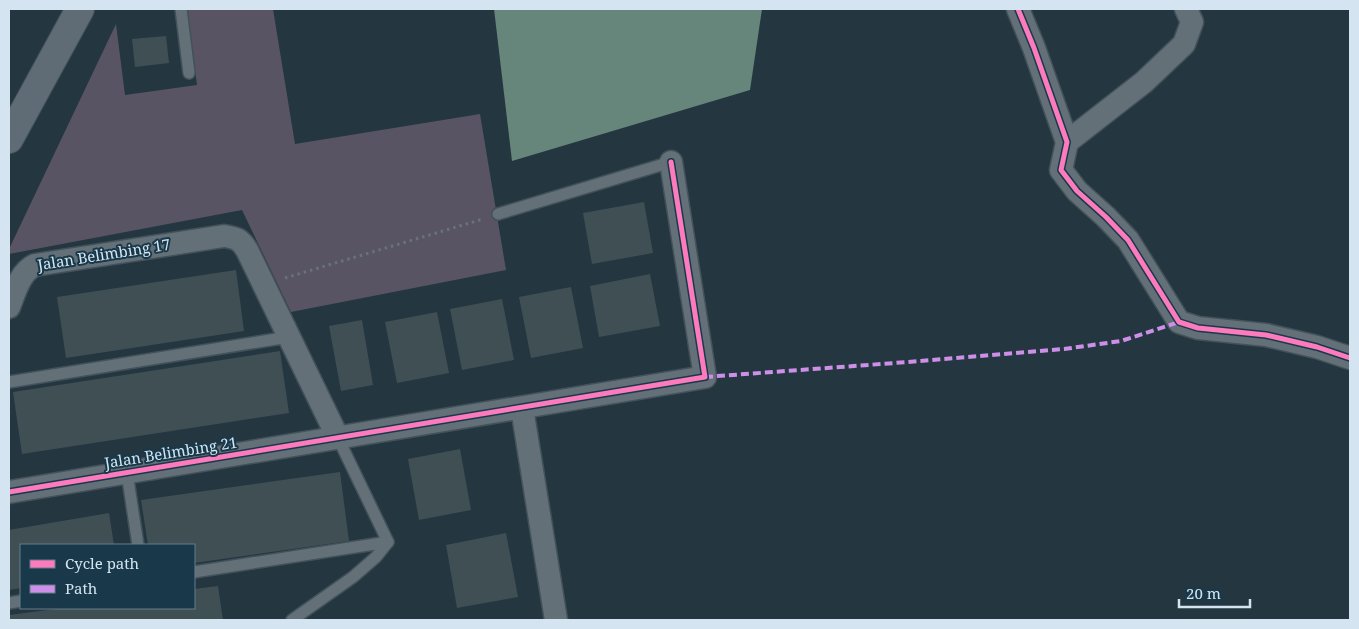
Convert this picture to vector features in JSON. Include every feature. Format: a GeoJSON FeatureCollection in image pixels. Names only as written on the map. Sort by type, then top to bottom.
{"type":"FeatureCollection","features":[{"type":"Feature","properties":{"kind":"main road"},"geometry":{"type":"LineString","coordinates":[[9,139],[80,9]]}},
{"type":"Feature","properties":{"kind":"street"},"geometry":{"type":"LineString","coordinates":[[1018,9],[1068,142],[1061,170],[1077,190],[1128,240],[1179,322],[1198,328],[1266,335],[1317,347],[1350,358]]}},
{"type":"Feature","properties":{"kind":"street"},"geometry":{"type":"LineString","coordinates":[[1068,142],[1144,82],[1184,44],[1192,22],[1186,9]]}},
{"type":"Feature","properties":{"kind":"street","name":"Jalan Belimbing 21"},"geometry":{"type":"LineString","coordinates":[[9,492],[705,377],[671,162]]}},
{"type":"Feature","properties":{"kind":"street","name":"Jalan Belimbing 17"},"geometry":{"type":"LineString","coordinates":[[9,306],[24,273],[28,268],[35,265],[224,236],[237,238],[242,244],[263,285]]}},
{"type":"Feature","properties":{"kind":"street"},"geometry":{"type":"LineString","coordinates":[[263,285],[338,438]]}},
{"type":"Feature","properties":{"kind":"street"},"geometry":{"type":"LineString","coordinates":[[522,408],[556,620]]}},
{"type":"Feature","properties":{"kind":"lane"},"geometry":{"type":"LineString","coordinates":[[181,9],[189,73]]}},
{"type":"Feature","properties":{"kind":"lane"},"geometry":{"type":"LineString","coordinates":[[498,214],[671,162]]}},
{"type":"Feature","properties":{"kind":"lane"},"geometry":{"type":"LineString","coordinates":[[9,382],[289,337]]}},
{"type":"Feature","properties":{"kind":"lane"},"geometry":{"type":"LineString","coordinates":[[338,438],[388,542]]}},
{"type":"Feature","properties":{"kind":"lane"},"geometry":{"type":"LineString","coordinates":[[127,473],[138,544]]}},
{"type":"Feature","properties":{"kind":"lane"},"geometry":{"type":"LineString","coordinates":[[195,572],[388,542]]}},
{"type":"Feature","properties":{"kind":"lane"},"geometry":{"type":"LineString","coordinates":[[292,620],[353,577],[376,558],[388,542]]}},
{"type":"Feature","properties":{"kind":"path"},"geometry":{"type":"LineString","coordinates":[[263,285],[498,214]]}},
{"type":"Feature","properties":{"kind":"shaded area"},"geometry":{"type":"Polygon","coordinates":[[[187,9],[273,9],[295,144],[480,114],[506,270],[291,312],[242,210],[9,254],[9,249],[116,24],[125,95],[197,85],[187,9]]]}},
{"type":"Feature","properties":{"kind":"shaded area"},"geometry":{"type":"Polygon","coordinates":[[[494,9],[762,9],[750,90],[512,161],[494,9]]]}},
{"type":"Feature","properties":{"kind":"building"},"geometry":{"type":"Polygon","coordinates":[[[166,36],[169,63],[135,67],[132,39],[166,36]]]}},
{"type":"Feature","properties":{"kind":"building"},"geometry":{"type":"Polygon","coordinates":[[[644,202],[653,253],[592,264],[583,213],[644,202]]]}},
{"type":"Feature","properties":{"kind":"building"},"geometry":{"type":"Polygon","coordinates":[[[236,270],[244,331],[66,358],[57,297],[236,270]]]}},
{"type":"Feature","properties":{"kind":"building"},"geometry":{"type":"Polygon","coordinates":[[[650,274],[660,326],[599,337],[590,286],[650,274]]]}},
{"type":"Feature","properties":{"kind":"building"},"geometry":{"type":"Polygon","coordinates":[[[571,287],[583,348],[531,358],[519,297],[571,287]]]}},
{"type":"Feature","properties":{"kind":"building"},"geometry":{"type":"Polygon","coordinates":[[[502,299],[514,360],[462,370],[450,309],[502,299]]]}},
{"type":"Feature","properties":{"kind":"building"},"geometry":{"type":"Polygon","coordinates":[[[437,312],[449,373],[397,383],[385,322],[437,312]]]}},
{"type":"Feature","properties":{"kind":"building"},"geometry":{"type":"Polygon","coordinates":[[[362,320],[373,385],[341,391],[329,326],[362,320]]]}},
{"type":"Feature","properties":{"kind":"building"},"geometry":{"type":"Polygon","coordinates":[[[280,351],[289,413],[22,454],[13,392],[280,351]]]}},
{"type":"Feature","properties":{"kind":"building"},"geometry":{"type":"Polygon","coordinates":[[[460,449],[471,510],[419,520],[408,459],[460,449]]]}},
{"type":"Feature","properties":{"kind":"building"},"geometry":{"type":"Polygon","coordinates":[[[340,472],[349,541],[195,563],[195,544],[148,544],[141,500],[340,472]]]}},
{"type":"Feature","properties":{"kind":"building"},"geometry":{"type":"Polygon","coordinates":[[[109,513],[114,544],[20,544],[20,588],[9,590],[9,530],[109,513]]]}},
{"type":"Feature","properties":{"kind":"building"},"geometry":{"type":"Polygon","coordinates":[[[506,533],[518,597],[457,608],[446,545],[506,533]]]}},
{"type":"Feature","properties":{"kind":"building"},"geometry":{"type":"Polygon","coordinates":[[[218,586],[223,620],[9,620],[9,615],[55,609],[195,609],[195,589],[218,586]]]}},
{"type":"Feature","properties":{"kind":"marked path"},"geometry":{"type":"LineString","coordinates":[[705,377],[1064,349],[1121,341],[1179,322]]}},
{"type":"Feature","properties":{"kind":"cycle path"},"geometry":{"type":"LineString","coordinates":[[1018,9],[1034,48],[1067,142],[1061,170],[1077,191],[1128,240],[1179,322],[1198,328],[1266,335],[1317,347],[1350,358]]}},
{"type":"Feature","properties":{"kind":"cycle path"},"geometry":{"type":"LineString","coordinates":[[9,492],[705,377],[671,162]]}}]}
